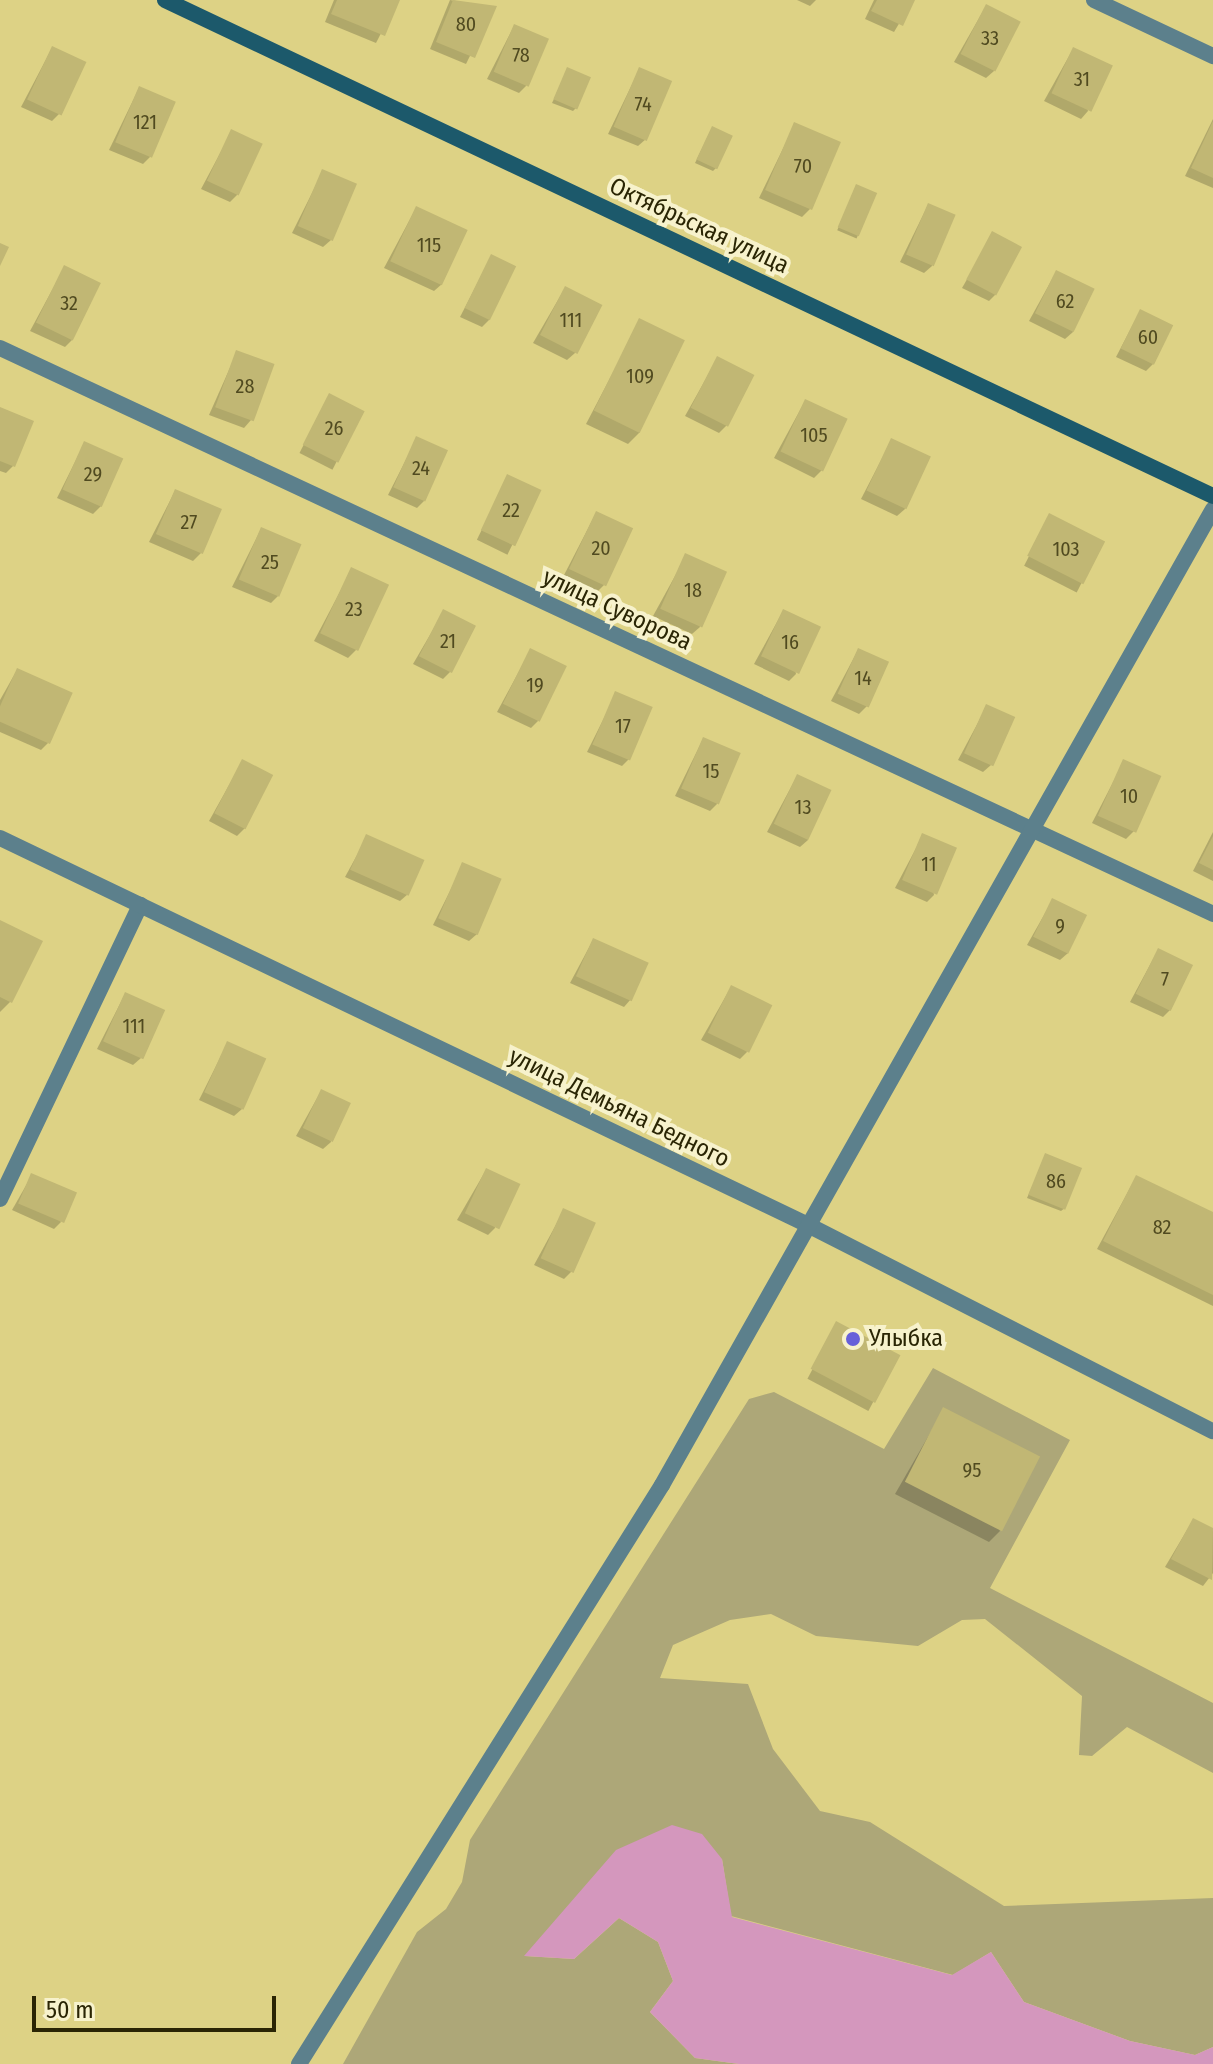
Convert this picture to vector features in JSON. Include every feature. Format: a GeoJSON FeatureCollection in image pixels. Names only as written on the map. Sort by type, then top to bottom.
{"type":"FeatureCollection","features":[{"type":"Feature","properties":{"kind":"street","name":"Октябрьская улица"},"geometry":{"type":"LineString","coordinates":[[165,0],[1213,496]]}},
{"type":"Feature","properties":{"kind":"street"},"geometry":{"type":"LineString","coordinates":[[1094,0],[1213,56]]}},
{"type":"Feature","properties":{"kind":"street","name":"улица Суворова"},"geometry":{"type":"LineString","coordinates":[[0,348],[1213,914]]}},
{"type":"Feature","properties":{"kind":"street"},"geometry":{"type":"LineString","coordinates":[[299,2064],[662,1485],[1213,509]]}},
{"type":"Feature","properties":{"kind":"street","name":"улица Демьяна Бедного"},"geometry":{"type":"LineString","coordinates":[[0,838],[808,1225],[1213,1431]]}},
{"type":"Feature","properties":{"kind":"street"},"geometry":{"type":"LineString","coordinates":[[0,1199],[140,905]]}},
{"type":"Feature","properties":{"kind":"shaded area"},"geometry":{"type":"Polygon","coordinates":[[[933,1368],[1070,1440],[990,1588],[1213,1703],[1213,1773],[1127,1727],[1092,1756],[1079,1755],[1082,1696],[985,1619],[962,1620],[918,1646],[816,1636],[771,1614],[730,1620],[673,1645],[660,1678],[748,1684],[773,1749],[820,1811],[870,1822],[1004,1906],[1213,1898],[1213,2047],[1195,2055],[1130,2041],[1024,2002],[991,1952],[953,1975],[731,1916],[722,1859],[525,1956],[574,1959],[619,1918],[658,1942],[673,1981],[650,2012],[695,2058],[739,2064],[343,2064],[417,1932],[446,1909],[462,1882],[470,1840],[749,1399],[774,1392],[884,1449],[933,1368]]]}},
{"type":"Feature","properties":{"kind":"shaded area"},"geometry":{"type":"Polygon","coordinates":[[[672,1825],[702,1834],[722,1859],[732,1917],[952,1975],[991,1952],[1024,2002],[1130,2041],[1195,2055],[1213,2047],[1213,2064],[739,2064],[695,2058],[650,2012],[673,1981],[658,1942],[619,1918],[574,1959],[524,1956],[616,1850],[672,1825]]]}},
{"type":"Feature","properties":{"kind":"building"},"geometry":{"type":"Polygon","coordinates":[[[337,0],[400,0],[385,36],[331,14],[337,0]]]}},
{"type":"Feature","properties":{"kind":"building"},"geometry":{"type":"Polygon","coordinates":[[[453,0],[497,6],[475,58],[436,42],[453,0]]]}},
{"type":"Feature","properties":{"kind":"building"},"geometry":{"type":"Polygon","coordinates":[[[877,0],[915,0],[903,26],[871,11],[877,0]]]}},
{"type":"Feature","properties":{"kind":"building"},"geometry":{"type":"Polygon","coordinates":[[[986,4],[1021,22],[995,72],[961,54],[986,4]]]}},
{"type":"Feature","properties":{"kind":"building"},"geometry":{"type":"Polygon","coordinates":[[[514,24],[549,39],[529,87],[494,72],[514,24]]]}},
{"type":"Feature","properties":{"kind":"building"},"geometry":{"type":"Polygon","coordinates":[[[52,46],[86,62],[62,116],[27,99],[52,46]]]}},
{"type":"Feature","properties":{"kind":"building"},"geometry":{"type":"Polygon","coordinates":[[[1073,47],[1113,66],[1091,112],[1051,93],[1073,47]]]}},
{"type":"Feature","properties":{"kind":"building"},"geometry":{"type":"Polygon","coordinates":[[[567,67],[591,77],[577,109],[553,99],[567,67]]]}},
{"type":"Feature","properties":{"kind":"building"},"geometry":{"type":"Polygon","coordinates":[[[639,67],[672,81],[647,141],[614,127],[639,67]]]}},
{"type":"Feature","properties":{"kind":"building"},"geometry":{"type":"Polygon","coordinates":[[[139,86],[176,102],[152,158],[115,142],[139,86]]]}},
{"type":"Feature","properties":{"kind":"building"},"geometry":{"type":"Polygon","coordinates":[[[1213,121],[1213,178],[1191,168],[1213,121]]]}},
{"type":"Feature","properties":{"kind":"building"},"geometry":{"type":"Polygon","coordinates":[[[794,122],[841,142],[812,210],[765,190],[794,122]]]}},
{"type":"Feature","properties":{"kind":"building"},"geometry":{"type":"Polygon","coordinates":[[[712,126],[733,136],[717,169],[696,160],[712,126]]]}},
{"type":"Feature","properties":{"kind":"building"},"geometry":{"type":"Polygon","coordinates":[[[231,129],[263,144],[239,195],[207,181],[231,129]]]}},
{"type":"Feature","properties":{"kind":"building"},"geometry":{"type":"Polygon","coordinates":[[[322,169],[357,184],[333,241],[298,226],[322,169]]]}},
{"type":"Feature","properties":{"kind":"building"},"geometry":{"type":"Polygon","coordinates":[[[856,184],[877,193],[859,236],[838,227],[856,184]]]}},
{"type":"Feature","properties":{"kind":"building"},"geometry":{"type":"Polygon","coordinates":[[[928,203],[956,215],[934,266],[906,255],[928,203]]]}},
{"type":"Feature","properties":{"kind":"building"},"geometry":{"type":"Polygon","coordinates":[[[416,206],[468,230],[442,285],[390,261],[416,206]]]}},
{"type":"Feature","properties":{"kind":"building"},"geometry":{"type":"Polygon","coordinates":[[[992,231],[1022,247],[996,296],[966,280],[992,231]]]}},
{"type":"Feature","properties":{"kind":"building"},"geometry":{"type":"Polygon","coordinates":[[[0,243],[9,247],[0,266],[0,243]]]}},
{"type":"Feature","properties":{"kind":"building"},"geometry":{"type":"Polygon","coordinates":[[[491,254],[516,266],[490,320],[465,308],[491,254]]]}},
{"type":"Feature","properties":{"kind":"building"},"geometry":{"type":"Polygon","coordinates":[[[64,265],[101,283],[73,340],[36,323],[64,265]]]}},
{"type":"Feature","properties":{"kind":"building"},"geometry":{"type":"Polygon","coordinates":[[[1056,270],[1095,289],[1074,332],[1035,313],[1056,270]]]}},
{"type":"Feature","properties":{"kind":"building"},"geometry":{"type":"Polygon","coordinates":[[[565,286],[602,305],[577,354],[540,335],[565,286]]]}},
{"type":"Feature","properties":{"kind":"building"},"geometry":{"type":"Polygon","coordinates":[[[1140,309],[1173,325],[1154,365],[1121,349],[1140,309]]]}},
{"type":"Feature","properties":{"kind":"building"},"geometry":{"type":"Polygon","coordinates":[[[639,318],[685,340],[640,433],[594,411],[639,318]]]}},
{"type":"Feature","properties":{"kind":"building"},"geometry":{"type":"Polygon","coordinates":[[[236,350],[275,364],[254,421],[215,407],[236,350]]]}},
{"type":"Feature","properties":{"kind":"building"},"geometry":{"type":"Polygon","coordinates":[[[717,356],[754,375],[728,427],[691,408],[717,356]]]}},
{"type":"Feature","properties":{"kind":"building"},"geometry":{"type":"Polygon","coordinates":[[[329,393],[365,411],[338,463],[303,445],[329,393]]]}},
{"type":"Feature","properties":{"kind":"building"},"geometry":{"type":"Polygon","coordinates":[[[805,399],[848,419],[823,471],[780,452],[805,399]]]}},
{"type":"Feature","properties":{"kind":"building"},"geometry":{"type":"Polygon","coordinates":[[[0,407],[34,421],[15,467],[0,461],[0,407]]]}},
{"type":"Feature","properties":{"kind":"building"},"geometry":{"type":"Polygon","coordinates":[[[416,436],[448,450],[425,501],[393,487],[416,436]]]}},
{"type":"Feature","properties":{"kind":"building"},"geometry":{"type":"Polygon","coordinates":[[[891,438],[931,457],[906,509],[866,491],[891,438]]]}},
{"type":"Feature","properties":{"kind":"building"},"geometry":{"type":"Polygon","coordinates":[[[84,441],[123,458],[102,507],[62,489],[84,441]]]}},
{"type":"Feature","properties":{"kind":"building"},"geometry":{"type":"Polygon","coordinates":[[[507,474],[541,490],[515,546],[481,530],[507,474]]]}},
{"type":"Feature","properties":{"kind":"building"},"geometry":{"type":"Polygon","coordinates":[[[175,489],[222,509],[203,554],[156,534],[175,489]]]}},
{"type":"Feature","properties":{"kind":"building"},"geometry":{"type":"Polygon","coordinates":[[[596,511],[633,528],[606,586],[569,569],[596,511]]]}},
{"type":"Feature","properties":{"kind":"building"},"geometry":{"type":"Polygon","coordinates":[[[1049,513],[1105,542],[1083,584],[1027,556],[1049,513]]]}},
{"type":"Feature","properties":{"kind":"building"},"geometry":{"type":"Polygon","coordinates":[[[261,527],[302,544],[279,597],[239,579],[261,527]]]}},
{"type":"Feature","properties":{"kind":"building"},"geometry":{"type":"Polygon","coordinates":[[[685,553],[727,572],[702,627],[660,609],[685,553]]]}},
{"type":"Feature","properties":{"kind":"building"},"geometry":{"type":"Polygon","coordinates":[[[351,567],[389,585],[358,651],[320,633],[351,567]]]}},
{"type":"Feature","properties":{"kind":"building"},"geometry":{"type":"Polygon","coordinates":[[[443,609],[476,626],[452,673],[419,656],[443,609]]]}},
{"type":"Feature","properties":{"kind":"building"},"geometry":{"type":"Polygon","coordinates":[[[783,609],[821,627],[799,674],[761,656],[783,609]]]}},
{"type":"Feature","properties":{"kind":"building"},"geometry":{"type":"Polygon","coordinates":[[[530,648],[567,666],[540,722],[503,704],[530,648]]]}},
{"type":"Feature","properties":{"kind":"building"},"geometry":{"type":"Polygon","coordinates":[[[858,648],[889,662],[869,708],[838,694],[858,648]]]}},
{"type":"Feature","properties":{"kind":"building"},"geometry":{"type":"Polygon","coordinates":[[[17,668],[73,693],[50,744],[0,722],[0,706],[17,668]]]}},
{"type":"Feature","properties":{"kind":"building"},"geometry":{"type":"Polygon","coordinates":[[[615,691],[653,707],[630,760],[592,744],[615,691]]]}},
{"type":"Feature","properties":{"kind":"building"},"geometry":{"type":"Polygon","coordinates":[[[986,704],[1015,717],[993,766],[964,753],[986,704]]]}},
{"type":"Feature","properties":{"kind":"building"},"geometry":{"type":"Polygon","coordinates":[[[703,737],[741,753],[719,805],[681,789],[703,737]]]}},
{"type":"Feature","properties":{"kind":"building"},"geometry":{"type":"Polygon","coordinates":[[[242,759],[273,775],[245,829],[214,813],[242,759]]]}},
{"type":"Feature","properties":{"kind":"building"},"geometry":{"type":"Polygon","coordinates":[[[1123,759],[1161,776],[1136,833],[1098,816],[1123,759]]]}},
{"type":"Feature","properties":{"kind":"building"},"geometry":{"type":"Polygon","coordinates":[[[797,774],[831,790],[808,840],[774,824],[797,774]]]}},
{"type":"Feature","properties":{"kind":"building"},"geometry":{"type":"Polygon","coordinates":[[[922,833],[957,848],[937,895],[902,880],[922,833]]]}},
{"type":"Feature","properties":{"kind":"building"},"geometry":{"type":"Polygon","coordinates":[[[366,834],[424,860],[409,896],[350,870],[366,834]]]}},
{"type":"Feature","properties":{"kind":"building"},"geometry":{"type":"Polygon","coordinates":[[[1213,836],[1213,870],[1199,863],[1213,836]]]}},
{"type":"Feature","properties":{"kind":"building"},"geometry":{"type":"Polygon","coordinates":[[[462,862],[502,879],[478,935],[438,918],[462,862]]]}},
{"type":"Feature","properties":{"kind":"building"},"geometry":{"type":"Polygon","coordinates":[[[1052,898],[1087,915],[1068,954],[1033,937],[1052,898]]]}},
{"type":"Feature","properties":{"kind":"building"},"geometry":{"type":"Polygon","coordinates":[[[0,920],[43,941],[12,1003],[0,997],[0,920]]]}},
{"type":"Feature","properties":{"kind":"building"},"geometry":{"type":"Polygon","coordinates":[[[593,938],[649,963],[632,1001],[576,976],[593,938]]]}},
{"type":"Feature","properties":{"kind":"building"},"geometry":{"type":"Polygon","coordinates":[[[1158,948],[1193,965],[1171,1011],[1136,994],[1158,948]]]}},
{"type":"Feature","properties":{"kind":"building"},"geometry":{"type":"Polygon","coordinates":[[[731,985],[772,1005],[749,1053],[708,1033],[731,985]]]}},
{"type":"Feature","properties":{"kind":"building"},"geometry":{"type":"Polygon","coordinates":[[[125,992],[165,1010],[143,1059],[103,1041],[125,992]]]}},
{"type":"Feature","properties":{"kind":"building"},"geometry":{"type":"Polygon","coordinates":[[[227,1041],[266,1058],[244,1110],[204,1092],[227,1041]]]}},
{"type":"Feature","properties":{"kind":"building"},"geometry":{"type":"Polygon","coordinates":[[[321,1089],[351,1103],[333,1142],[303,1128],[321,1089]]]}},
{"type":"Feature","properties":{"kind":"building"},"geometry":{"type":"Polygon","coordinates":[[[1045,1153],[1082,1168],[1065,1210],[1028,1195],[1045,1153]]]}},
{"type":"Feature","properties":{"kind":"building"},"geometry":{"type":"Polygon","coordinates":[[[486,1168],[520,1184],[499,1229],[465,1213],[486,1168]]]}},
{"type":"Feature","properties":{"kind":"building"},"geometry":{"type":"Polygon","coordinates":[[[31,1173],[77,1193],[64,1223],[18,1203],[31,1173]]]}},
{"type":"Feature","properties":{"kind":"building"},"geometry":{"type":"Polygon","coordinates":[[[1136,1175],[1213,1212],[1213,1295],[1103,1241],[1136,1175]]]}},
{"type":"Feature","properties":{"kind":"building"},"geometry":{"type":"Polygon","coordinates":[[[563,1208],[596,1223],[574,1273],[541,1258],[563,1208]]]}},
{"type":"Feature","properties":{"kind":"building"},"geometry":{"type":"Polygon","coordinates":[[[836,1321],[900,1355],[875,1403],[811,1369],[836,1321]]]}},
{"type":"Feature","properties":{"kind":"building"},"geometry":{"type":"Polygon","coordinates":[[[943,1407],[1040,1456],[1002,1531],[905,1482],[943,1407]]]}},
{"type":"Feature","properties":{"kind":"building"},"geometry":{"type":"Polygon","coordinates":[[[1193,1518],[1213,1528],[1212,1580],[1171,1559],[1193,1518]]]}},
{"type":"Feature","properties":{"kind":"place","name":"Улыбка"},"geometry":{"type":"Point","coordinates":[853,1339]}}]}
